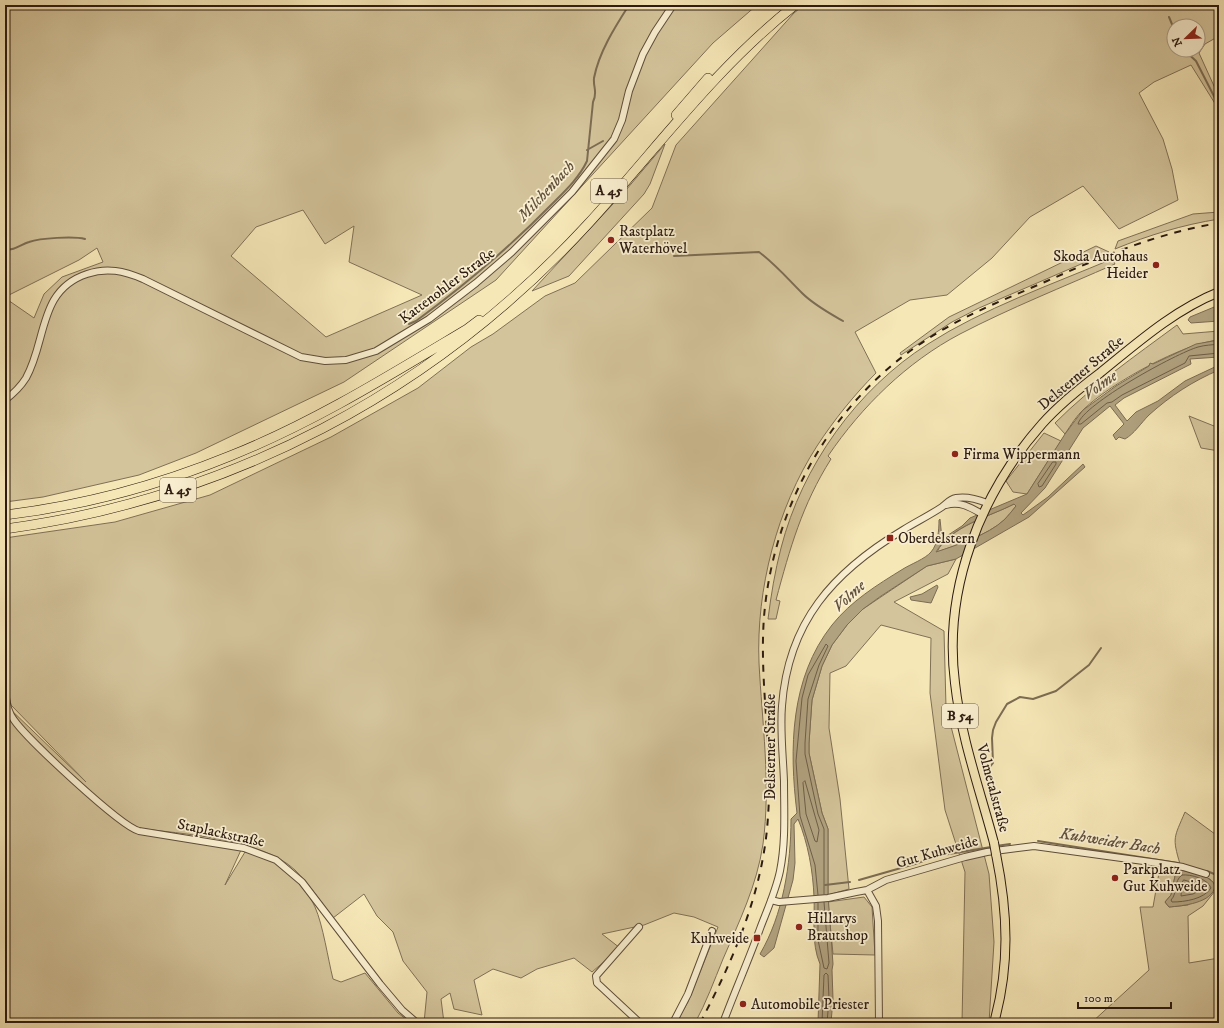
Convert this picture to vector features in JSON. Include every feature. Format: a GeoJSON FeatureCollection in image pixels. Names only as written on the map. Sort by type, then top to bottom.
{"type":"FeatureCollection","features":[{"type":"Feature","properties":{"kind":"highway","name":"A 45"},"geometry":{"type":"LineString","coordinates":[[5,515],[56,507],[166,480],[230,456],[335,406],[467,329],[494,309],[541,265],[590,214],[713,72],[787,5]]}},
{"type":"Feature","properties":{"kind":"highway","name":"A 45"},"geometry":{"type":"LineString","coordinates":[[5,529],[98,512],[195,484],[291,444],[341,419],[422,369],[480,327],[545,270],[588,224],[717,77],[779,17],[795,5]]}},
{"type":"Feature","properties":{"kind":"main road","name":"Delsterner Straße"},"geometry":{"type":"LineString","coordinates":[[982,514],[987,503],[1024,447],[1059,407],[1094,377],[1165,322],[1196,302],[1219,292]]}},
{"type":"Feature","properties":{"kind":"main road","name":"Volmetalstraße"},"geometry":{"type":"LineString","coordinates":[[982,514],[967,557],[955,607],[953,666],[962,725],[994,843],[1002,885],[1007,928],[1006,964],[1002,991],[994,1023]]}},
{"type":"Feature","properties":{"kind":"street","name":"Kattenohler Straße"},"geometry":{"type":"LineString","coordinates":[[5,400],[21,384],[28,372],[46,316],[54,299],[74,280],[85,274],[101,270],[124,272],[143,279],[301,357],[325,361],[354,359],[371,354],[404,335],[451,302],[512,252],[572,192],[609,148],[619,129],[629,91],[643,54],[654,32],[673,5]]}},
{"type":"Feature","properties":{"kind":"street","name":"Delsterner Straße"},"geometry":{"type":"LineString","coordinates":[[723,1023],[771,900],[780,871],[784,842],[782,707],[786,673],[797,640],[814,606],[849,568],[881,544],[948,501],[957,498],[975,499],[987,503]]}},
{"type":"Feature","properties":{"kind":"street","name":"Delsterner Straße"},"geometry":{"type":"LineString","coordinates":[[942,506],[956,503],[982,514]]}},
{"type":"Feature","properties":{"kind":"street","name":"Staplackstraße"},"geometry":{"type":"LineString","coordinates":[[5,694],[8,710],[17,725],[73,779],[128,826],[139,831],[244,848],[267,855],[282,864],[302,882],[383,988],[402,1010],[417,1023]]}},
{"type":"Feature","properties":{"kind":"street","name":"Gut Kuhweide"},"geometry":{"type":"LineString","coordinates":[[771,900],[779,902],[828,898],[867,890],[886,880],[965,857],[986,852],[1034,846],[1164,864],[1206,874]]}},
{"type":"Feature","properties":{"kind":"street"},"geometry":{"type":"LineString","coordinates":[[867,890],[876,906],[878,921],[879,1023]]}},
{"type":"Feature","properties":{"kind":"street"},"geometry":{"type":"LineString","coordinates":[[639,927],[596,976],[597,983],[640,1023]]}},
{"type":"Feature","properties":{"kind":"street"},"geometry":{"type":"LineString","coordinates":[[673,1023],[688,994],[712,931]]}},
{"type":"Feature","properties":{"kind":"shaded area"},"geometry":{"type":"Polygon","coordinates":[[[5,5],[757,5],[713,43],[496,280],[344,382],[196,453],[139,475],[43,497],[5,502],[5,298],[34,318],[44,294],[62,277],[103,262],[97,248],[79,260],[5,297],[5,5]],[[303,210],[256,227],[231,256],[326,337],[422,295],[349,262],[354,226],[325,244],[303,210]]]}},
{"type":"Feature","properties":{"kind":"shaded area"},"geometry":{"type":"Polygon","coordinates":[[[804,5],[1219,5],[1219,36],[1206,43],[1206,18],[1166,18],[1166,58],[1201,58],[1219,97],[1219,110],[1191,65],[1154,82],[1139,93],[1163,139],[1172,169],[1178,200],[1119,229],[1083,186],[1030,217],[992,258],[947,295],[910,300],[855,332],[876,373],[830,427],[803,470],[780,522],[765,578],[759,635],[759,663],[766,776],[763,844],[747,903],[695,1023],[676,1023],[688,1002],[718,927],[694,917],[674,913],[644,925],[602,934],[620,948],[592,972],[574,958],[537,969],[521,978],[493,969],[474,980],[482,1015],[454,1009],[450,993],[441,999],[444,1023],[424,1023],[427,992],[403,961],[393,932],[377,916],[364,894],[333,918],[295,870],[280,859],[242,844],[220,839],[136,828],[135,832],[241,850],[225,885],[245,852],[256,854],[277,863],[303,888],[315,907],[323,932],[333,979],[341,982],[365,973],[398,1013],[411,1023],[5,1023],[5,694],[7,706],[86,782],[11,705],[5,674],[5,538],[115,522],[210,495],[331,437],[418,388],[471,347],[493,334],[545,296],[575,283],[652,208],[676,145],[794,13],[804,5]]]}},
{"type":"Feature","properties":{"kind":"shaded area"},"geometry":{"type":"Polygon","coordinates":[[[665,144],[650,184],[644,194],[569,276],[532,291],[626,190],[665,144]]]}},
{"type":"Feature","properties":{"kind":"shaded area"},"geometry":{"type":"Polygon","coordinates":[[[1219,212],[1219,219],[1166,231],[1115,249],[1118,241],[1193,214],[1219,212]]]}},
{"type":"Feature","properties":{"kind":"shaded area"},"geometry":{"type":"Polygon","coordinates":[[[1096,246],[1109,252],[979,308],[952,322],[901,355],[900,353],[949,317],[1096,246]]]}},
{"type":"Feature","properties":{"kind":"shaded area"},"geometry":{"type":"Polygon","coordinates":[[[1112,259],[1115,264],[998,315],[941,345],[904,372],[871,403],[841,438],[828,456],[831,459],[812,493],[786,562],[776,600],[780,601],[776,619],[768,619],[773,583],[781,548],[790,518],[803,488],[818,459],[836,432],[878,383],[902,362],[928,344],[971,319],[1112,259]]]}},
{"type":"Feature","properties":{"kind":"shaded area"},"geometry":{"type":"Polygon","coordinates":[[[1177,325],[1183,334],[1219,331],[1219,340],[1186,349],[1148,366],[1129,377],[1111,388],[1084,409],[1065,434],[1055,423],[1084,396],[1177,325]]]}},
{"type":"Feature","properties":{"kind":"shaded area"},"geometry":{"type":"Polygon","coordinates":[[[1189,416],[1219,428],[1219,451],[1201,448],[1189,416]]]}},
{"type":"Feature","properties":{"kind":"shaded area"},"geometry":{"type":"Polygon","coordinates":[[[1044,433],[1061,441],[1027,494],[1013,492],[1006,481],[1044,433]]]}},
{"type":"Feature","properties":{"kind":"shaded area"},"geometry":{"type":"Polygon","coordinates":[[[1014,504],[1016,506],[1006,518],[990,530],[972,539],[937,552],[943,543],[961,529],[1014,504]]]}},
{"type":"Feature","properties":{"kind":"shaded area"},"geometry":{"type":"Polygon","coordinates":[[[956,559],[948,574],[894,602],[944,631],[946,707],[989,874],[994,942],[989,1023],[962,1023],[965,872],[945,810],[930,693],[931,638],[881,625],[846,666],[830,673],[829,728],[840,799],[849,889],[828,895],[828,829],[822,813],[809,753],[812,700],[822,666],[832,645],[847,625],[863,609],[927,566],[956,559]]]}},
{"type":"Feature","properties":{"kind":"shaded area"},"geometry":{"type":"Polygon","coordinates":[[[1185,812],[1219,837],[1219,886],[1203,906],[1188,916],[1189,963],[1219,958],[1219,1023],[1091,1023],[1149,970],[1140,907],[1153,907],[1160,867],[1180,864],[1175,838],[1185,812]],[[1181,870],[1175,876],[1171,895],[1165,902],[1169,907],[1188,905],[1215,886],[1210,879],[1181,870]]]}},
{"type":"Feature","properties":{"kind":"shaded area"},"geometry":{"type":"Polygon","coordinates":[[[864,897],[872,907],[875,955],[833,954],[828,902],[864,897]]]}},
{"type":"Feature","properties":{"kind":"water"},"geometry":{"type":"Polygon","coordinates":[[[1219,305],[1219,321],[1191,323],[1188,320],[1190,317],[1219,305]]]}},
{"type":"Feature","properties":{"kind":"water"},"geometry":{"type":"Polygon","coordinates":[[[1219,340],[1219,357],[1190,359],[1191,364],[1124,398],[1115,405],[1127,421],[1136,412],[1158,401],[1185,381],[1219,365],[1219,370],[1191,384],[1174,395],[1149,415],[1125,439],[1119,437],[1116,440],[1113,435],[1124,424],[1110,406],[1083,428],[1045,488],[1021,513],[1023,515],[1048,497],[1083,464],[1085,467],[1029,517],[956,559],[927,566],[863,609],[847,625],[832,645],[822,666],[812,700],[809,743],[809,753],[822,813],[828,829],[828,895],[833,964],[831,1023],[818,1023],[820,964],[814,939],[814,897],[807,847],[798,819],[794,824],[795,863],[793,880],[774,948],[764,957],[760,954],[775,923],[784,889],[791,836],[791,819],[797,813],[793,764],[793,739],[796,715],[800,691],[818,646],[832,625],[847,608],[884,581],[922,559],[931,552],[937,541],[940,519],[942,539],[962,526],[970,518],[1027,494],[1065,434],[1083,410],[1116,386],[1149,366],[1150,363],[1153,364],[1196,344],[1219,340]],[[1014,504],[961,528],[951,535],[936,552],[972,539],[990,530],[1004,520],[1016,506],[1014,504]]]}},
{"type":"Feature","properties":{"kind":"water"},"geometry":{"type":"Polygon","coordinates":[[[937,585],[938,587],[931,603],[911,600],[910,597],[922,594],[937,585]]]}},
{"type":"Feature","properties":{"kind":"water"},"geometry":{"type":"Polygon","coordinates":[[[1181,870],[1205,876],[1213,882],[1215,886],[1213,892],[1203,900],[1181,906],[1169,907],[1165,902],[1171,895],[1175,876],[1181,870]]]}},
{"type":"Feature","properties":{"kind":"waterway","name":"Milchenbach"},"geometry":{"type":"LineString","coordinates":[[409,324],[416,321],[452,294],[487,265],[536,220],[562,194],[580,173],[587,161],[595,95],[594,78],[596,68],[608,40],[629,5]]}},
{"type":"Feature","properties":{"kind":"waterway"},"geometry":{"type":"LineString","coordinates":[[1193,58],[1196,61],[1219,106]]}},
{"type":"Feature","properties":{"kind":"waterway"},"geometry":{"type":"LineString","coordinates":[[587,150],[603,141]]}},
{"type":"Feature","properties":{"kind":"waterway","name":"Milchenbach"},"geometry":{"type":"LineString","coordinates":[[5,249],[14,248],[41,239],[85,239]]}},
{"type":"Feature","properties":{"kind":"waterway"},"geometry":{"type":"LineString","coordinates":[[674,256],[759,252],[807,297],[843,321]]}},
{"type":"Feature","properties":{"kind":"waterway"},"geometry":{"type":"LineString","coordinates":[[989,768],[993,763],[993,730],[1007,704],[1020,697],[1033,699],[1056,691],[1089,665],[1101,648]]}},
{"type":"Feature","properties":{"kind":"waterway","name":"Kuhweider Bach"},"geometry":{"type":"LineString","coordinates":[[1038,841],[1178,863]]}},
{"type":"Feature","properties":{"kind":"waterway","name":"Kuhweider Bach"},"geometry":{"type":"LineString","coordinates":[[996,846],[1010,844]]}},
{"type":"Feature","properties":{"kind":"waterway","name":"Kuhweider Bach"},"geometry":{"type":"LineString","coordinates":[[859,880],[937,856],[991,847]]}},
{"type":"Feature","properties":{"kind":"waterway","name":"Kuhweider Bach"},"geometry":{"type":"LineString","coordinates":[[1207,871],[1219,876]]}},
{"type":"Feature","properties":{"kind":"waterway","name":"Kuhweider Bach"},"geometry":{"type":"LineString","coordinates":[[825,885],[850,882]]}},
{"type":"Feature","properties":{"kind":"railway"},"geometry":{"type":"LineString","coordinates":[[700,1023],[713,999],[735,949],[754,897],[760,870],[765,843],[769,791],[769,766],[763,667],[764,617],[770,576],[780,535],[794,497],[813,460],[836,425],[862,393],[892,365],[940,331],[985,308],[1110,254],[1174,233],[1219,223]]}},
{"type":"Feature","properties":{"kind":"place","name":"Rastplatz Waterhövel"},"geometry":{"type":"Point","coordinates":[611,240]}},
{"type":"Feature","properties":{"kind":"place","name":"Skoda Autohaus Heider"},"geometry":{"type":"Point","coordinates":[1156,265]}},
{"type":"Feature","properties":{"kind":"place","name":"Firma Wippermann"},"geometry":{"type":"Point","coordinates":[955,454]}},
{"type":"Feature","properties":{"kind":"place","name":"Oberdelstern"},"geometry":{"type":"Point","coordinates":[890,538]}},
{"type":"Feature","properties":{"kind":"place","name":"Parkplatz Gut Kuhweide"},"geometry":{"type":"Point","coordinates":[1115,878]}},
{"type":"Feature","properties":{"kind":"place","name":"Hillarys Brautshop"},"geometry":{"type":"Point","coordinates":[799,927]}},
{"type":"Feature","properties":{"kind":"place","name":"Kuhweide"},"geometry":{"type":"Point","coordinates":[757,938]}},
{"type":"Feature","properties":{"kind":"place","name":"Automobile Priester"},"geometry":{"type":"Point","coordinates":[743,1004]}},
{"type":"Feature","properties":{"kind":"water label","name":"Volme"},"geometry":{"type":"Point","coordinates":[1100,385]}},
{"type":"Feature","properties":{"kind":"water label","name":"Volme"},"geometry":{"type":"Point","coordinates":[849,596]}}]}
